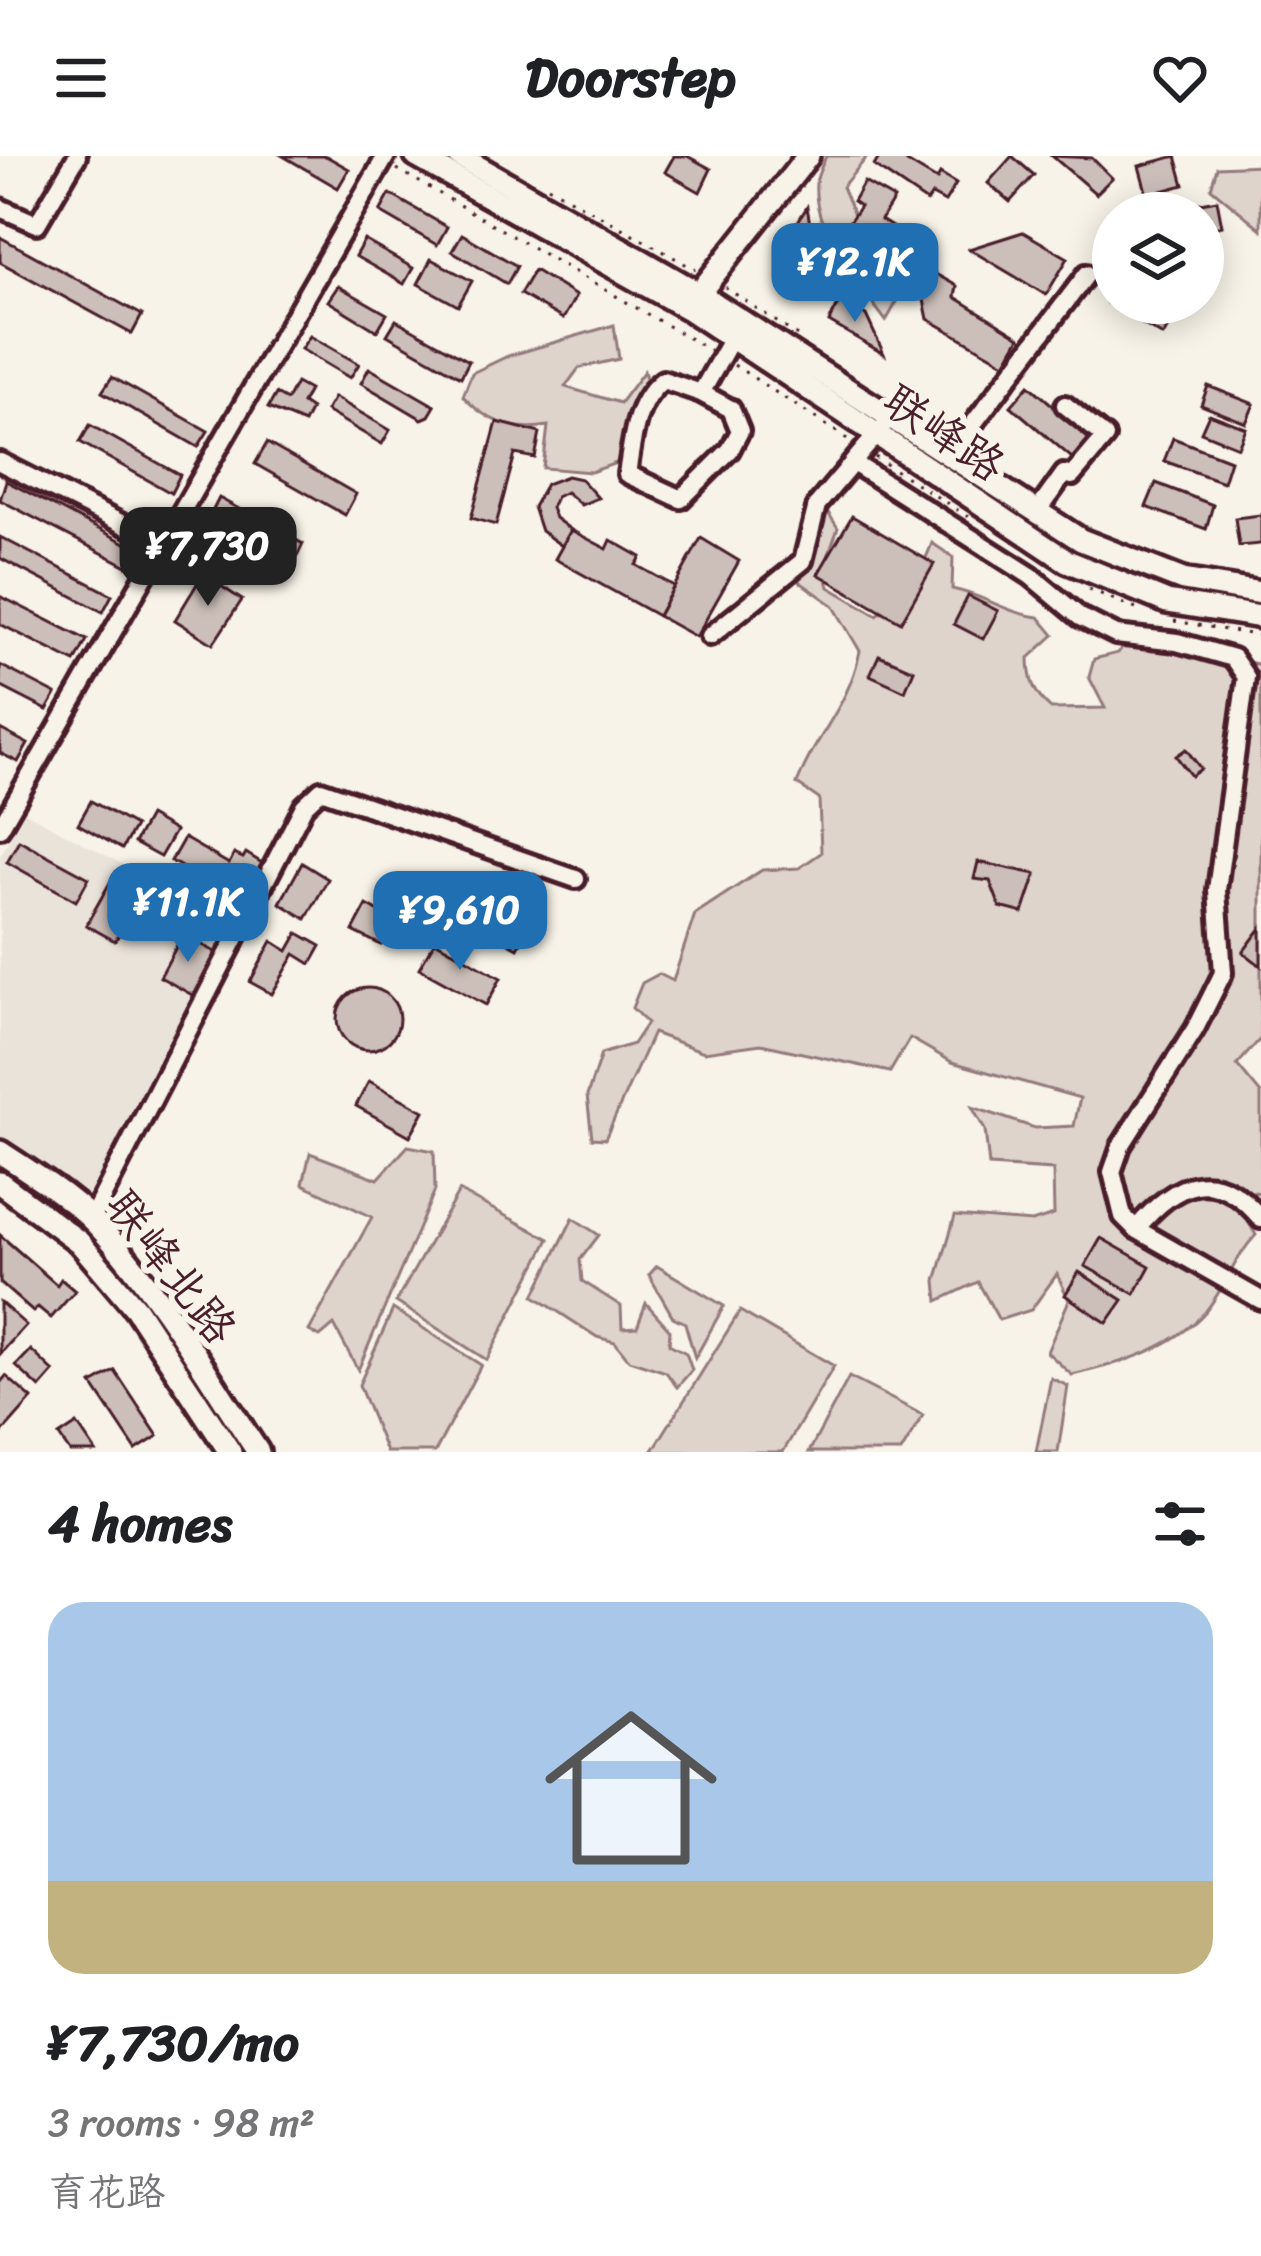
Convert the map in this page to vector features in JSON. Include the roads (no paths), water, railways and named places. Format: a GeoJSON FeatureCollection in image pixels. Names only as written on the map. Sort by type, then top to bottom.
{"type":"FeatureCollection","features":[{"type":"Feature","properties":{"kind":"main road","name":"联峰路"},"geometry":{"type":"LineString","coordinates":[[416,156],[699,293],[726,347],[1066,561],[1167,602],[1261,617]]}},
{"type":"Feature","properties":{"kind":"main road","name":"联峰路"},"geometry":{"type":"LineString","coordinates":[[459,156],[699,293],[872,442],[948,458],[1081,540],[1183,580],[1261,593]]}},
{"type":"Feature","properties":{"kind":"main road"},"geometry":{"type":"LineString","coordinates":[[699,293],[808,156]]}},
{"type":"Feature","properties":{"kind":"main road","name":"联峰北路"},"geometry":{"type":"LineString","coordinates":[[0,1152],[91,1219],[142,1280],[259,1452]]}},
{"type":"Feature","properties":{"kind":"main road","name":"联峰北路"},"geometry":{"type":"LineString","coordinates":[[0,1183],[79,1242],[136,1309],[230,1452]]}},
{"type":"Feature","properties":{"kind":"street"},"geometry":{"type":"LineString","coordinates":[[38,224],[77,156]]}},
{"type":"Feature","properties":{"kind":"street"},"geometry":{"type":"LineString","coordinates":[[0,828],[384,158]]}},
{"type":"Feature","properties":{"kind":"street"},"geometry":{"type":"LineString","coordinates":[[0,208],[38,224]]}},
{"type":"Feature","properties":{"kind":"street"},"geometry":{"type":"LineString","coordinates":[[0,222],[38,224]]}},
{"type":"Feature","properties":{"kind":"street"},"geometry":{"type":"LineString","coordinates":[[948,458],[1088,274]]}},
{"type":"Feature","properties":{"kind":"street"},"geometry":{"type":"LineString","coordinates":[[701,393],[726,347]]}},
{"type":"Feature","properties":{"kind":"street"},"geometry":{"type":"LineString","coordinates":[[663,380],[701,393],[731,409],[740,431],[730,450],[681,499],[627,474],[634,428],[649,391],[663,380]]}},
{"type":"Feature","properties":{"kind":"street"},"geometry":{"type":"LineString","coordinates":[[1036,513],[1064,473],[1072,476],[1105,437],[1065,405]]}},
{"type":"Feature","properties":{"kind":"street"},"geometry":{"type":"LineString","coordinates":[[710,636],[803,561],[817,505],[872,442],[1080,617],[1116,635],[1177,642],[1233,658],[1246,676],[1217,890],[1223,973],[1195,1028],[1121,1145],[1112,1172],[1123,1216],[1136,1229],[1261,1300]]}},
{"type":"Feature","properties":{"kind":"street"},"geometry":{"type":"LineString","coordinates":[[0,462],[164,544]]}},
{"type":"Feature","properties":{"kind":"street"},"geometry":{"type":"LineString","coordinates":[[91,1219],[304,806],[321,790],[575,879]]}},
{"type":"Feature","properties":{"kind":"street"},"geometry":{"type":"LineString","coordinates":[[1136,1229],[1176,1189],[1198,1183],[1220,1186],[1261,1219]]}}]}
